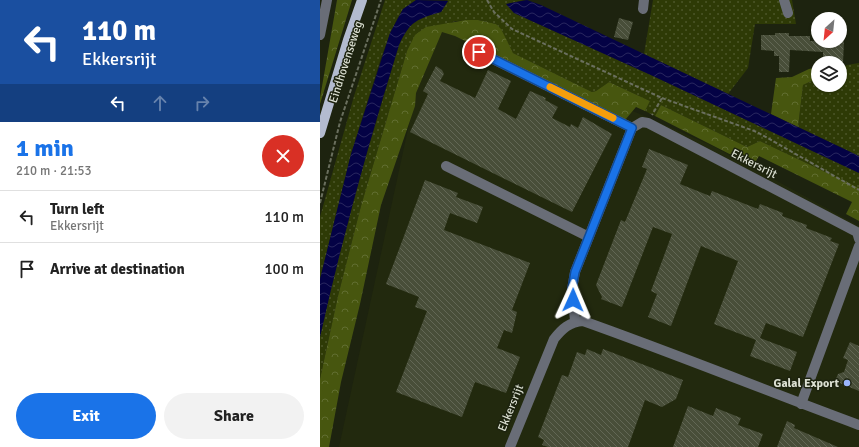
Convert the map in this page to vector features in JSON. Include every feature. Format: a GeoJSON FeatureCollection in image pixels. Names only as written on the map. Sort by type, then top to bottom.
{"type":"FeatureCollection","features":[{"type":"Feature","properties":{"kind":"main road","name":"Eindhovenseweg"},"geometry":{"type":"LineString","coordinates":[[320,133],[348,40],[362,0]]}},
{"type":"Feature","properties":{"kind":"street"},"geometry":{"type":"LineString","coordinates":[[320,35],[327,0]]}},
{"type":"Feature","properties":{"kind":"street"},"geometry":{"type":"LineString","coordinates":[[784,0],[788,13]]}},
{"type":"Feature","properties":{"kind":"street"},"geometry":{"type":"LineString","coordinates":[[479,52],[632,128]]}},
{"type":"Feature","properties":{"kind":"street"},"geometry":{"type":"LineString","coordinates":[[648,123],[642,122],[632,128],[575,272],[572,289],[575,321],[583,321],[663,350],[859,425]]}},
{"type":"Feature","properties":{"kind":"street","name":"Ekkersrijt"},"geometry":{"type":"LineString","coordinates":[[648,123],[857,232],[859,240]]}},
{"type":"Feature","properties":{"kind":"street"},"geometry":{"type":"LineString","coordinates":[[446,166],[589,237]]}},
{"type":"Feature","properties":{"kind":"street"},"geometry":{"type":"LineString","coordinates":[[801,404],[859,246]]}},
{"type":"Feature","properties":{"kind":"street","name":"Ekkersrijt"},"geometry":{"type":"LineString","coordinates":[[510,447],[554,339],[563,328],[575,321]]}},
{"type":"Feature","properties":{"kind":"path","name":"Eindhovenseweg"},"geometry":{"type":"LineString","coordinates":[[320,202],[340,122],[381,0]]}},
{"type":"Feature","properties":{"kind":"path"},"geometry":{"type":"LineString","coordinates":[[487,0],[494,12],[512,29],[662,98],[757,132],[859,190]]}},
{"type":"Feature","properties":{"kind":"path"},"geometry":{"type":"LineString","coordinates":[[648,123],[662,98]]}},
{"type":"Feature","properties":{"kind":"shaded area"},"geometry":{"type":"Polygon","coordinates":[[[431,23],[713,146],[859,226],[859,447],[339,447],[431,23]]]}},
{"type":"Feature","properties":{"kind":"green space"},"geometry":{"type":"Polygon","coordinates":[[[337,0],[352,0],[320,104],[320,98],[337,0]]]}},
{"type":"Feature","properties":{"kind":"green space"},"geometry":{"type":"Polygon","coordinates":[[[385,0],[416,0],[403,9],[398,17],[381,58],[351,154],[320,279],[320,217],[354,96],[385,0]]]}},
{"type":"Feature","properties":{"kind":"green space"},"geometry":{"type":"Polygon","coordinates":[[[447,0],[524,0],[507,4],[514,13],[653,76],[859,173],[859,188],[760,141],[747,147],[661,105],[655,116],[645,111],[650,101],[609,82],[592,92],[513,53],[496,24],[478,20],[452,22],[407,51],[361,206],[338,296],[320,379],[320,337],[331,286],[363,166],[399,45],[407,31],[415,22],[441,12],[448,1],[447,0]]]}},
{"type":"Feature","properties":{"kind":"green space"},"geometry":{"type":"Polygon","coordinates":[[[653,0],[792,0],[796,24],[755,24],[748,68],[728,94],[644,54],[653,0]]]}},
{"type":"Feature","properties":{"kind":"green space"},"geometry":{"type":"Polygon","coordinates":[[[466,20],[478,20],[496,24],[501,29],[513,53],[592,92],[609,82],[650,101],[645,111],[636,107],[625,120],[455,36],[442,32],[416,93],[415,106],[381,205],[360,304],[341,382],[329,447],[320,447],[320,379],[338,296],[361,206],[407,51],[415,35],[426,27],[466,20]]]}},
{"type":"Feature","properties":{"kind":"green space"},"geometry":{"type":"Polygon","coordinates":[[[859,63],[859,156],[798,127],[803,85],[811,81],[811,92],[847,92],[847,65],[859,63]]]}},
{"type":"Feature","properties":{"kind":"green space"},"geometry":{"type":"Polygon","coordinates":[[[811,69],[811,81],[803,85],[798,127],[771,114],[776,78],[792,77],[811,69]]]}},
{"type":"Feature","properties":{"kind":"green space"},"geometry":{"type":"Polygon","coordinates":[[[661,105],[747,147],[760,141],[859,188],[859,221],[846,214],[852,202],[759,156],[753,166],[655,116],[661,105]]]}},
{"type":"Feature","properties":{"kind":"water"},"geometry":{"type":"Polygon","coordinates":[[[416,0],[448,1],[441,12],[415,22],[407,31],[399,45],[356,190],[320,337],[320,279],[351,154],[390,33],[403,9],[416,0]]]}},
{"type":"Feature","properties":{"kind":"water"},"geometry":{"type":"Polygon","coordinates":[[[527,0],[541,5],[859,156],[859,173],[653,76],[514,13],[506,4],[527,0]]]}},
{"type":"Feature","properties":{"kind":"building"},"geometry":{"type":"Polygon","coordinates":[[[619,18],[633,22],[628,40],[614,37],[619,18]]]}},
{"type":"Feature","properties":{"kind":"building"},"geometry":{"type":"Polygon","coordinates":[[[775,33],[789,33],[789,36],[810,36],[811,48],[844,48],[843,56],[823,56],[823,52],[790,50],[789,72],[779,72],[779,56],[774,56],[774,51],[761,50],[761,35],[775,35],[775,33]]]}},
{"type":"Feature","properties":{"kind":"building"},"geometry":{"type":"Polygon","coordinates":[[[436,66],[442,70],[444,74],[440,81],[475,98],[488,70],[511,81],[498,109],[516,119],[530,91],[546,98],[545,100],[558,107],[552,118],[570,127],[571,124],[578,128],[583,117],[612,134],[572,212],[410,132],[428,94],[423,91],[436,66]]]}},
{"type":"Feature","properties":{"kind":"building"},"geometry":{"type":"Polygon","coordinates":[[[649,149],[688,165],[680,184],[710,196],[712,191],[758,209],[760,204],[783,213],[782,216],[807,225],[806,228],[832,238],[830,241],[839,244],[803,337],[766,323],[760,338],[797,352],[790,371],[750,356],[756,340],[714,324],[738,261],[701,246],[671,326],[648,317],[657,294],[651,291],[672,234],[653,227],[622,307],[601,299],[602,297],[596,285],[621,220],[625,222],[647,169],[642,167],[649,149]]]}},
{"type":"Feature","properties":{"kind":"building"},"geometry":{"type":"Polygon","coordinates":[[[425,180],[458,193],[456,197],[483,207],[477,223],[450,213],[444,230],[530,263],[512,310],[517,312],[512,333],[504,330],[497,348],[520,357],[506,393],[475,382],[462,417],[396,392],[427,311],[415,307],[419,297],[386,284],[425,180]]]}},
{"type":"Feature","properties":{"kind":"building"},"geometry":{"type":"Polygon","coordinates":[[[850,342],[859,346],[859,391],[835,381],[838,374],[844,372],[848,360],[843,358],[850,342]]]}},
{"type":"Feature","properties":{"kind":"building"},"geometry":{"type":"Polygon","coordinates":[[[587,349],[601,355],[603,349],[683,380],[676,399],[662,407],[645,400],[628,447],[548,447],[542,445],[544,440],[538,437],[562,375],[568,377],[577,352],[585,355],[587,349]]]}},
{"type":"Feature","properties":{"kind":"building"},"geometry":{"type":"Polygon","coordinates":[[[688,406],[713,416],[716,408],[741,418],[738,425],[763,434],[758,447],[673,447],[688,406]]]}},
{"type":"Feature","properties":{"kind":"building"},"geometry":{"type":"Polygon","coordinates":[[[787,421],[795,425],[794,428],[838,447],[777,447],[787,421]]]}},
{"type":"Feature","properties":{"kind":"slow traffic"},"geometry":{"type":"LineString","coordinates":[[550,87],[613,118]]}},
{"type":"Feature","properties":{"kind":"place","name":"Galal Export"},"geometry":{"type":"Point","coordinates":[847,383]}},
{"type":"Feature","properties":{"kind":"route"},"geometry":{"type":"LineString","coordinates":[[479,52],[632,128],[575,272],[572,289],[573,300]]}}]}
